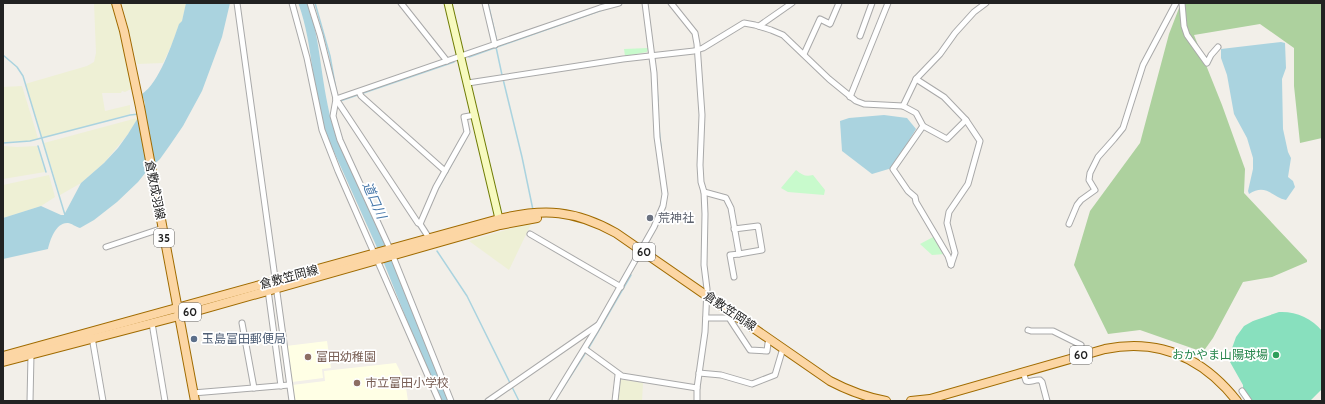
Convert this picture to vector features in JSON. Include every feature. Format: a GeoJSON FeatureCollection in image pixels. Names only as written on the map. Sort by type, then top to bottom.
{"type":"FeatureCollection","features":[{"type":"Feature","properties":{"kind":"main road","name":"倉敷成羽線"},"geometry":{"type":"LineString","coordinates":[[116,3],[124,31],[140,107],[194,397]]}},
{"type":"Feature","properties":{"kind":"main road","name":"倉敷笠岡線"},"geometry":{"type":"LineString","coordinates":[[3,356],[179,316],[273,286],[499,222],[520,214],[562,212],[603,225],[830,381],[868,398],[886,401]]}},
{"type":"Feature","properties":{"kind":"main road","name":"倉敷笠岡線"},"geometry":{"type":"LineString","coordinates":[[391,252],[429,238],[499,222]]}},
{"type":"Feature","properties":{"kind":"main road","name":"倉敷笠岡線"},"geometry":{"type":"LineString","coordinates":[[3,362],[31,355],[177,307],[273,286]]}},
{"type":"Feature","properties":{"kind":"main road","name":"60"},"geometry":{"type":"LineString","coordinates":[[911,401],[930,399],[1120,346],[1136,345],[1181,355],[1194,362],[1217,378],[1237,401]]}},
{"type":"Feature","properties":{"kind":"street"},"geometry":{"type":"LineString","coordinates":[[237,3],[268,220],[281,386]]}},
{"type":"Feature","properties":{"kind":"street"},"geometry":{"type":"LineString","coordinates":[[292,3],[307,58],[322,130],[338,171],[439,401]]}},
{"type":"Feature","properties":{"kind":"street"},"geometry":{"type":"LineString","coordinates":[[310,3],[337,99],[429,238]]}},
{"type":"Feature","properties":{"kind":"street"},"geometry":{"type":"LineString","coordinates":[[400,3],[449,61]]}},
{"type":"Feature","properties":{"kind":"street"},"geometry":{"type":"LineString","coordinates":[[448,3],[468,83],[499,222]]}},
{"type":"Feature","properties":{"kind":"street"},"geometry":{"type":"LineString","coordinates":[[485,3],[495,45]]}},
{"type":"Feature","properties":{"kind":"street"},"geometry":{"type":"LineString","coordinates":[[337,99],[359,93],[600,8],[619,3]]}},
{"type":"Feature","properties":{"kind":"street"},"geometry":{"type":"LineString","coordinates":[[552,401],[586,350],[598,324],[621,287],[662,211],[665,194],[658,137],[653,55],[645,3]]}},
{"type":"Feature","properties":{"kind":"street"},"geometry":{"type":"LineString","coordinates":[[670,3],[695,33],[698,50],[702,114],[700,165],[701,182],[704,192],[704,265],[707,296],[697,401]]}},
{"type":"Feature","properties":{"kind":"street"},"geometry":{"type":"LineString","coordinates":[[759,26],[792,3]]}},
{"type":"Feature","properties":{"kind":"street"},"geometry":{"type":"LineString","coordinates":[[804,54],[820,19],[830,24],[839,3]]}},
{"type":"Feature","properties":{"kind":"street"},"geometry":{"type":"LineString","coordinates":[[860,36],[872,3]]}},
{"type":"Feature","properties":{"kind":"street"},"geometry":{"type":"LineString","coordinates":[[850,97],[888,3]]}},
{"type":"Feature","properties":{"kind":"street"},"geometry":{"type":"LineString","coordinates":[[903,106],[916,80],[940,54],[955,33],[974,12],[986,3]]}},
{"type":"Feature","properties":{"kind":"street"},"geometry":{"type":"LineString","coordinates":[[1069,224],[1077,205],[1095,190],[1089,180],[1090,173],[1098,157],[1122,128],[1143,65],[1176,3]]}},
{"type":"Feature","properties":{"kind":"street"},"geometry":{"type":"LineString","coordinates":[[1182,3],[1184,26],[1187,35],[1207,63],[1210,55],[1218,47]]}},
{"type":"Feature","properties":{"kind":"street"},"geometry":{"type":"LineString","coordinates":[[468,83],[653,55],[698,50],[709,45],[744,23],[780,33],[856,101],[864,104],[903,106],[916,113],[923,126],[948,138],[966,120]]}},
{"type":"Feature","properties":{"kind":"street"},"geometry":{"type":"LineString","coordinates":[[916,80],[944,97],[966,120],[980,141],[968,184],[949,212],[947,223],[955,253],[951,265],[948,256],[916,202],[915,197],[908,191],[893,169],[923,126]]}},
{"type":"Feature","properties":{"kind":"street"},"geometry":{"type":"LineString","coordinates":[[359,93],[445,172]]}},
{"type":"Feature","properties":{"kind":"street"},"geometry":{"type":"LineString","coordinates":[[337,99],[333,116],[340,140],[391,252],[451,401]]}},
{"type":"Feature","properties":{"kind":"street"},"geometry":{"type":"LineString","coordinates":[[421,225],[429,200],[467,132],[464,117],[475,115]]}},
{"type":"Feature","properties":{"kind":"street"},"geometry":{"type":"LineString","coordinates":[[704,192],[726,198],[731,208],[739,254]]}},
{"type":"Feature","properties":{"kind":"street"},"geometry":{"type":"LineString","coordinates":[[734,229],[758,226],[762,250],[730,255],[734,277]]}},
{"type":"Feature","properties":{"kind":"street"},"geometry":{"type":"LineString","coordinates":[[106,246],[162,228]]}},
{"type":"Feature","properties":{"kind":"street"},"geometry":{"type":"LineString","coordinates":[[530,234],[621,287]]}},
{"type":"Feature","properties":{"kind":"street"},"geometry":{"type":"LineString","coordinates":[[273,286],[292,401]]}},
{"type":"Feature","properties":{"kind":"street"},"geometry":{"type":"LineString","coordinates":[[706,318],[729,318],[750,350],[767,351],[768,343]]}},
{"type":"Feature","properties":{"kind":"street"},"geometry":{"type":"LineString","coordinates":[[152,322],[165,401]]}},
{"type":"Feature","properties":{"kind":"street"},"geometry":{"type":"LineString","coordinates":[[242,322],[254,388]]}},
{"type":"Feature","properties":{"kind":"street"},"geometry":{"type":"LineString","coordinates":[[488,401],[598,324]]}},
{"type":"Feature","properties":{"kind":"street"},"geometry":{"type":"LineString","coordinates":[[1028,330],[1053,331],[1081,345]]}},
{"type":"Feature","properties":{"kind":"street"},"geometry":{"type":"LineString","coordinates":[[92,335],[103,401]]}},
{"type":"Feature","properties":{"kind":"street"},"geometry":{"type":"LineString","coordinates":[[699,373],[721,375],[752,384],[775,375],[783,348]]}},
{"type":"Feature","properties":{"kind":"street"},"geometry":{"type":"LineString","coordinates":[[586,350],[618,375],[698,388]]}},
{"type":"Feature","properties":{"kind":"street"},"geometry":{"type":"LineString","coordinates":[[30,401],[31,355]]}},
{"type":"Feature","properties":{"kind":"street"},"geometry":{"type":"LineString","coordinates":[[1023,372],[1026,381],[1028,382],[1037,379],[1042,382],[1047,401]]}},
{"type":"Feature","properties":{"kind":"street"},"geometry":{"type":"LineString","coordinates":[[615,401],[618,375]]}},
{"type":"Feature","properties":{"kind":"street"},"geometry":{"type":"LineString","coordinates":[[194,397],[254,388],[289,386]]}},
{"type":"Feature","properties":{"kind":"street"},"geometry":{"type":"LineString","coordinates":[[1242,391],[1250,401]]}},
{"type":"Feature","properties":{"kind":"shaded area"},"geometry":{"type":"Polygon","coordinates":[[[94,3],[113,3],[133,88],[125,92],[122,91],[121,93],[102,93],[105,111],[130,105],[130,114],[42,137],[25,84],[87,66],[94,62],[96,53],[94,3]]]}},
{"type":"Feature","properties":{"kind":"shaded area"},"geometry":{"type":"Polygon","coordinates":[[[122,3],[186,3],[182,21],[163,63],[137,64],[122,3]]]}},
{"type":"Feature","properties":{"kind":"shaded area"},"geometry":{"type":"Polygon","coordinates":[[[22,86],[38,138],[30,141],[3,142],[3,87],[22,86]]]}},
{"type":"Feature","properties":{"kind":"shaded area"},"geometry":{"type":"Polygon","coordinates":[[[137,118],[128,134],[104,163],[81,183],[60,195],[44,143],[137,118]]]}},
{"type":"Feature","properties":{"kind":"shaded area"},"geometry":{"type":"Polygon","coordinates":[[[3,146],[37,146],[45,172],[3,179],[3,146]]]}},
{"type":"Feature","properties":{"kind":"shaded area"},"geometry":{"type":"Polygon","coordinates":[[[49,175],[55,197],[41,206],[3,218],[3,185],[49,175]]]}},
{"type":"Feature","properties":{"kind":"shaded area"},"geometry":{"type":"Polygon","coordinates":[[[532,222],[509,270],[469,241],[532,222]]]}},
{"type":"Feature","properties":{"kind":"shaded area","name":"富田幼稚園"},"geometry":{"type":"Polygon","coordinates":[[[327,341],[331,368],[322,369],[323,378],[292,382],[286,346],[327,341]]]}},
{"type":"Feature","properties":{"kind":"shaded area","name":"市立富田小学校"},"geometry":{"type":"Polygon","coordinates":[[[396,363],[405,381],[408,401],[295,401],[292,385],[325,381],[324,371],[396,363]]]}},
{"type":"Feature","properties":{"kind":"shaded area"},"geometry":{"type":"Polygon","coordinates":[[[619,379],[643,383],[642,401],[617,401],[619,379]]]}},
{"type":"Feature","properties":{"kind":"green space"},"geometry":{"type":"Polygon","coordinates":[[[1181,3],[1322,3],[1322,138],[1300,143],[1294,86],[1294,48],[1260,24],[1194,35],[1222,105],[1245,169],[1244,193],[1307,260],[1307,262],[1272,277],[1243,282],[1213,338],[1203,352],[1140,330],[1108,334],[1074,265],[1090,211],[1140,143],[1169,34],[1181,3]]]}},
{"type":"Feature","properties":{"kind":"green space"},"geometry":{"type":"Polygon","coordinates":[[[648,48],[647,52],[625,56],[624,49],[648,48]]]}},
{"type":"Feature","properties":{"kind":"green space"},"geometry":{"type":"Polygon","coordinates":[[[796,170],[804,175],[813,175],[825,190],[824,195],[788,192],[781,188],[796,170]]]}},
{"type":"Feature","properties":{"kind":"green space"},"geometry":{"type":"Polygon","coordinates":[[[935,236],[945,254],[932,255],[920,244],[935,236]]]}},
{"type":"Feature","properties":{"kind":"green space","name":"おかやま山陽球場"},"geometry":{"type":"Polygon","coordinates":[[[1279,312],[1303,316],[1313,322],[1322,331],[1322,389],[1310,401],[1252,401],[1243,390],[1243,385],[1230,362],[1231,351],[1236,337],[1244,326],[1253,321],[1279,312]]]}},
{"type":"Feature","properties":{"kind":"water"},"geometry":{"type":"Polygon","coordinates":[[[186,3],[230,3],[222,37],[202,91],[183,126],[160,159],[117,202],[94,220],[80,228],[69,223],[64,223],[54,232],[48,249],[3,259],[3,218],[41,206],[64,215],[81,183],[104,163],[118,148],[144,108],[145,104],[142,94],[154,81],[164,62],[179,24],[182,21],[186,3]]]}},
{"type":"Feature","properties":{"kind":"water"},"geometry":{"type":"Polygon","coordinates":[[[1281,42],[1285,43],[1286,68],[1282,79],[1283,129],[1288,152],[1291,158],[1288,177],[1293,181],[1295,187],[1286,200],[1264,190],[1255,191],[1249,194],[1248,191],[1253,169],[1253,158],[1247,138],[1234,114],[1227,75],[1221,58],[1221,49],[1281,42]]]}},
{"type":"Feature","properties":{"kind":"water"},"geometry":{"type":"Polygon","coordinates":[[[884,115],[907,118],[916,129],[892,168],[872,174],[842,151],[840,121],[849,118],[884,115]]]}},
{"type":"Feature","properties":{"kind":"waterway","name":"道口川"},"geometry":{"type":"LineString","coordinates":[[303,3],[312,35],[322,100],[330,132],[388,261],[444,401]]}},
{"type":"Feature","properties":{"kind":"waterway"},"geometry":{"type":"LineString","coordinates":[[315,3],[330,56],[336,90]]}},
{"type":"Feature","properties":{"kind":"waterway"},"geometry":{"type":"LineString","coordinates":[[488,3],[497,42]]}},
{"type":"Feature","properties":{"kind":"waterway"},"geometry":{"type":"LineString","coordinates":[[469,57],[605,9]]}},
{"type":"Feature","properties":{"kind":"waterway"},"geometry":{"type":"LineString","coordinates":[[496,47],[502,75]]}},
{"type":"Feature","properties":{"kind":"waterway"},"geometry":{"type":"LineString","coordinates":[[3,55],[17,67],[23,76],[65,215]]}},
{"type":"Feature","properties":{"kind":"waterway"},"geometry":{"type":"LineString","coordinates":[[340,101],[454,62]]}},
{"type":"Feature","properties":{"kind":"waterway"},"geometry":{"type":"LineString","coordinates":[[503,79],[533,210]]}},
{"type":"Feature","properties":{"kind":"waterway"},"geometry":{"type":"LineString","coordinates":[[657,91],[658,101]]}},
{"type":"Feature","properties":{"kind":"waterway"},"geometry":{"type":"LineString","coordinates":[[3,143],[30,141],[139,114]]}},
{"type":"Feature","properties":{"kind":"waterway"},"geometry":{"type":"LineString","coordinates":[[659,129],[661,147]]}},
{"type":"Feature","properties":{"kind":"waterway"},"geometry":{"type":"LineString","coordinates":[[438,189],[469,133]]}},
{"type":"Feature","properties":{"kind":"waterway"},"geometry":{"type":"LineString","coordinates":[[38,146],[46,172]]}},
{"type":"Feature","properties":{"kind":"waterway"},"geometry":{"type":"LineString","coordinates":[[437,251],[467,296],[510,383]]}},
{"type":"Feature","properties":{"kind":"waterway"},"geometry":{"type":"LineString","coordinates":[[588,349],[631,275]]}},
{"type":"Feature","properties":{"kind":"waterway"},"geometry":{"type":"LineString","coordinates":[[561,391],[586,352]]}},
{"type":"Feature","properties":{"kind":"waterway"},"geometry":{"type":"LineString","coordinates":[[512,387],[519,401]]}},
{"type":"Feature","properties":{"kind":"place","name":"荒神社"},"geometry":{"type":"Point","coordinates":[650,218]}},
{"type":"Feature","properties":{"kind":"place","name":"玉島富田郵便局"},"geometry":{"type":"Point","coordinates":[194,339]}},
{"type":"Feature","properties":{"kind":"place","name":"おかやま山陽球場"},"geometry":{"type":"Point","coordinates":[1276,355]}},
{"type":"Feature","properties":{"kind":"place","name":"富田幼稚園"},"geometry":{"type":"Point","coordinates":[308,357]}},
{"type":"Feature","properties":{"kind":"place","name":"市立富田小学校"},"geometry":{"type":"Point","coordinates":[357,383]}}]}
